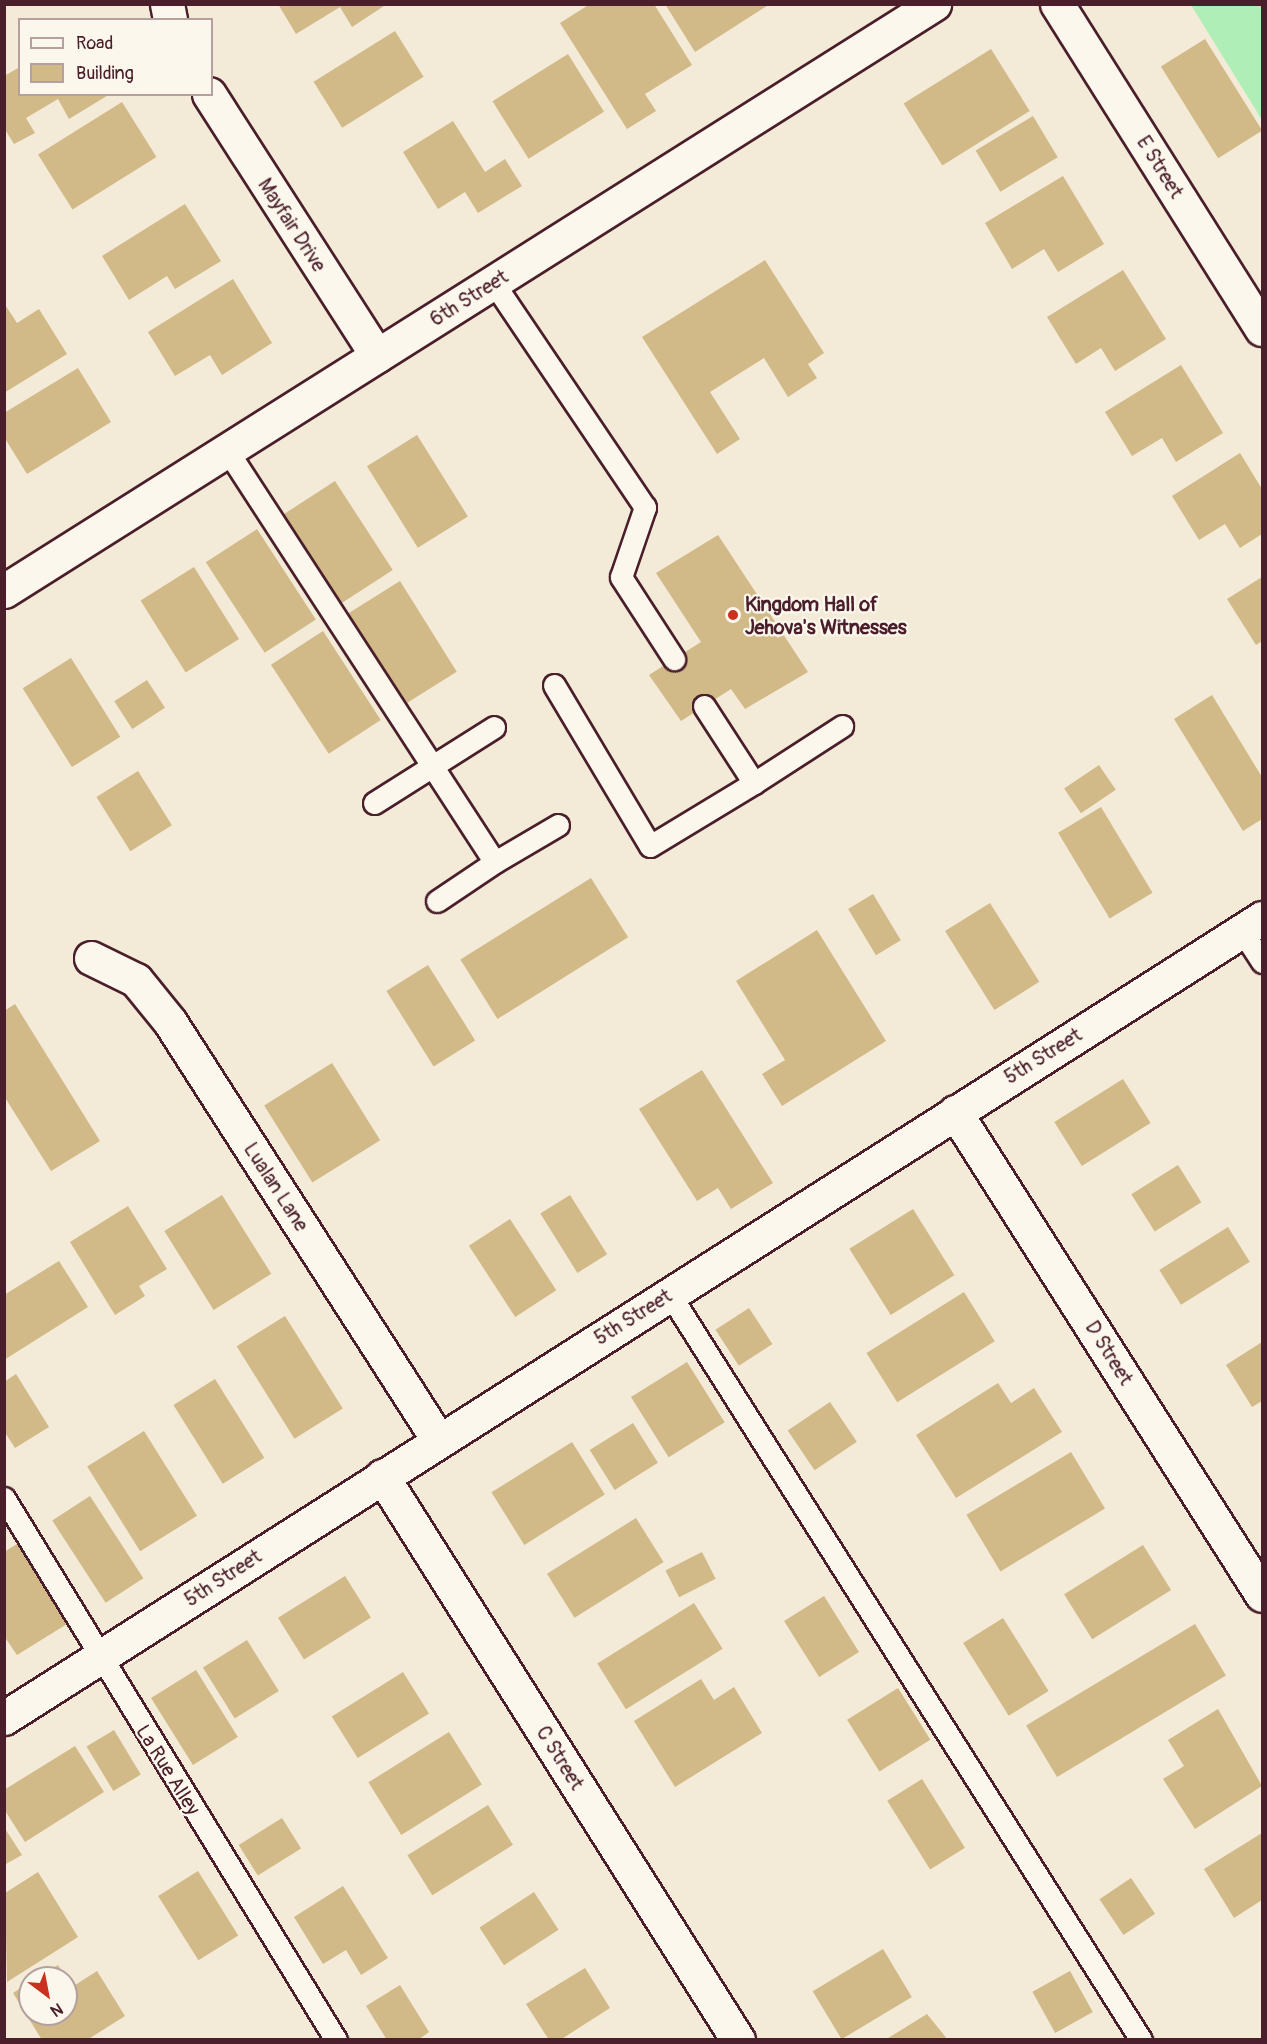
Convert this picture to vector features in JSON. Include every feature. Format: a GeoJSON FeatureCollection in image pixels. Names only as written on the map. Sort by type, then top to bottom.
{"type":"FeatureCollection","features":[{"type":"Feature","properties":{"kind":"street","name":"6th Street"},"geometry":{"type":"LineString","coordinates":[[4,591],[934,4]]}},
{"type":"Feature","properties":{"kind":"street","name":"E Street"},"geometry":{"type":"LineString","coordinates":[[1057,4],[1263,329]]}},
{"type":"Feature","properties":{"kind":"street","name":"Mayfair Drive"},"geometry":{"type":"LineString","coordinates":[[210,96],[377,356]]}},
{"type":"Feature","properties":{"kind":"street","name":"5th Street"},"geometry":{"type":"LineString","coordinates":[[4,1718],[1252,924]]}},
{"type":"Feature","properties":{"kind":"street","name":"Lualan Lane"},"geometry":{"type":"LineString","coordinates":[[92,958],[136,980],[170,1022],[438,1440]]}},
{"type":"Feature","properties":{"kind":"street","name":"D Street"},"geometry":{"type":"LineString","coordinates":[[956,1112],[1263,1594]]}},
{"type":"Feature","properties":{"kind":"street","name":"C Street"},"geometry":{"type":"LineString","coordinates":[[382,1476],[738,2040]]}},
{"type":"Feature","properties":{"kind":"lane"},"geometry":{"type":"LineString","coordinates":[[493,282],[645,507],[621,578],[674,659]]}},
{"type":"Feature","properties":{"kind":"lane"},"geometry":{"type":"LineString","coordinates":[[226,450],[495,862]]}},
{"type":"Feature","properties":{"kind":"lane"},"geometry":{"type":"LineString","coordinates":[[554,685],[650,846],[842,726]]}},
{"type":"Feature","properties":{"kind":"lane"},"geometry":{"type":"LineString","coordinates":[[704,706],[754,783]]}},
{"type":"Feature","properties":{"kind":"lane"},"geometry":{"type":"LineString","coordinates":[[374,803],[494,727]]}},
{"type":"Feature","properties":{"kind":"lane"},"geometry":{"type":"LineString","coordinates":[[437,901],[495,862],[558,825]]}},
{"type":"Feature","properties":{"kind":"lane"},"geometry":{"type":"LineString","coordinates":[[1252,924],[1263,962]]}},
{"type":"Feature","properties":{"kind":"lane"},"geometry":{"type":"LineString","coordinates":[[669,1293],[1141,2040]]}},
{"type":"Feature","properties":{"kind":"lane","name":"La Rue Alley"},"geometry":{"type":"LineString","coordinates":[[4,1498],[99,1657],[336,2040]]}},
{"type":"Feature","properties":{"kind":"green space"},"geometry":{"type":"Polygon","coordinates":[[[1191,5],[1262,5],[1262,120],[1191,5]]]}},
{"type":"Feature","properties":{"kind":"building"},"geometry":{"type":"Polygon","coordinates":[[[278,4],[387,4],[352,27],[340,7],[296,34],[278,4]]]}},
{"type":"Feature","properties":{"kind":"building"},"geometry":{"type":"Polygon","coordinates":[[[590,4],[654,4],[692,65],[645,94],[656,111],[627,129],[560,23],[590,4]]]}},
{"type":"Feature","properties":{"kind":"building"},"geometry":{"type":"Polygon","coordinates":[[[665,4],[770,4],[695,52],[665,4]]]}},
{"type":"Feature","properties":{"kind":"building"},"geometry":{"type":"Polygon","coordinates":[[[395,31],[424,77],[342,128],[314,82],[395,31]]]}},
{"type":"Feature","properties":{"kind":"building"},"geometry":{"type":"Polygon","coordinates":[[[1205,39],[1262,130],[1218,158],[1161,67],[1205,39]]]}},
{"type":"Feature","properties":{"kind":"building"},"geometry":{"type":"Polygon","coordinates":[[[991,49],[1030,111],[942,165],[904,104],[991,49]]]}},
{"type":"Feature","properties":{"kind":"building"},"geometry":{"type":"Polygon","coordinates":[[[568,54],[604,112],[529,159],[493,101],[568,54]]]}},
{"type":"Feature","properties":{"kind":"building"},"geometry":{"type":"Polygon","coordinates":[[[18,68],[18,96],[107,96],[69,119],[58,99],[26,118],[35,133],[14,144],[4,128],[4,76],[18,68]]]}},
{"type":"Feature","properties":{"kind":"building"},"geometry":{"type":"Polygon","coordinates":[[[122,102],[156,157],[72,210],[38,154],[122,102]]]}},
{"type":"Feature","properties":{"kind":"building"},"geometry":{"type":"Polygon","coordinates":[[[1033,116],[1058,157],[1000,192],[976,151],[1033,116]]]}},
{"type":"Feature","properties":{"kind":"building"},"geometry":{"type":"Polygon","coordinates":[[[453,121],[485,172],[505,159],[522,186],[478,213],[465,192],[438,209],[403,152],[453,121]]]}},
{"type":"Feature","properties":{"kind":"building"},"geometry":{"type":"Polygon","coordinates":[[[1063,176],[1104,244],[1058,272],[1044,249],[1012,269],[985,223],[1063,176]]]}},
{"type":"Feature","properties":{"kind":"building"},"geometry":{"type":"Polygon","coordinates":[[[185,204],[221,261],[175,289],[167,276],[129,300],[102,256],[185,204]]]}},
{"type":"Feature","properties":{"kind":"building"},"geometry":{"type":"Polygon","coordinates":[[[765,260],[824,353],[808,364],[817,378],[788,397],[764,358],[710,392],[740,439],[717,454],[642,337],[765,260]]]}},
{"type":"Feature","properties":{"kind":"building"},"geometry":{"type":"Polygon","coordinates":[[[1123,270],[1166,339],[1115,371],[1101,348],[1076,364],[1047,317],[1123,270]]]}},
{"type":"Feature","properties":{"kind":"building"},"geometry":{"type":"Polygon","coordinates":[[[233,279],[272,343],[222,375],[210,355],[175,376],[148,332],[233,279]]]}},
{"type":"Feature","properties":{"kind":"building"},"geometry":{"type":"Polygon","coordinates":[[[4,303],[17,323],[39,309],[67,354],[4,393],[4,303]]]}},
{"type":"Feature","properties":{"kind":"building"},"geometry":{"type":"Polygon","coordinates":[[[1181,365],[1223,433],[1176,462],[1162,438],[1132,456],[1105,412],[1181,365]]]}},
{"type":"Feature","properties":{"kind":"building"},"geometry":{"type":"Polygon","coordinates":[[[78,368],[111,422],[27,474],[4,437],[4,413],[78,368]]]}},
{"type":"Feature","properties":{"kind":"building"},"geometry":{"type":"Polygon","coordinates":[[[417,435],[468,516],[418,548],[367,466],[417,435]]]}},
{"type":"Feature","properties":{"kind":"building"},"geometry":{"type":"Polygon","coordinates":[[[1240,453],[1262,489],[1262,534],[1240,548],[1225,524],[1199,540],[1172,496],[1240,453]]]}},
{"type":"Feature","properties":{"kind":"building"},"geometry":{"type":"Polygon","coordinates":[[[335,481],[393,570],[340,604],[282,515],[335,481]]]}},
{"type":"Feature","properties":{"kind":"building"},"geometry":{"type":"Polygon","coordinates":[[[257,529],[316,620],[265,653],[206,562],[257,529]]]}},
{"type":"Feature","properties":{"kind":"building","name":"Kingdom Hall of Jehova's Witnesses"},"geometry":{"type":"Polygon","coordinates":[[[718,535],[808,672],[745,709],[731,689],[681,721],[649,675],[701,642],[656,573],[718,535]]]}},
{"type":"Feature","properties":{"kind":"building"},"geometry":{"type":"Polygon","coordinates":[[[194,567],[239,639],[186,672],[141,600],[194,567]]]}},
{"type":"Feature","properties":{"kind":"building"},"geometry":{"type":"Polygon","coordinates":[[[1262,577],[1262,641],[1256,645],[1227,599],[1262,577]]]}},
{"type":"Feature","properties":{"kind":"building"},"geometry":{"type":"Polygon","coordinates":[[[400,581],[457,672],[402,706],[346,615],[400,581]]]}},
{"type":"Feature","properties":{"kind":"building"},"geometry":{"type":"Polygon","coordinates":[[[323,631],[381,720],[329,754],[271,665],[323,631]]]}},
{"type":"Feature","properties":{"kind":"building"},"geometry":{"type":"Polygon","coordinates":[[[71,658],[120,737],[72,767],[23,688],[71,658]]]}},
{"type":"Feature","properties":{"kind":"building"},"geometry":{"type":"Polygon","coordinates":[[[147,680],[165,708],[132,729],[114,701],[147,680]]]}},
{"type":"Feature","properties":{"kind":"building"},"geometry":{"type":"Polygon","coordinates":[[[1212,695],[1262,777],[1262,819],[1243,831],[1174,719],[1212,695]]]}},
{"type":"Feature","properties":{"kind":"building"},"geometry":{"type":"Polygon","coordinates":[[[1099,765],[1116,790],[1081,813],[1064,788],[1099,765]]]}},
{"type":"Feature","properties":{"kind":"building"},"geometry":{"type":"Polygon","coordinates":[[[138,771],[172,825],[130,851],[96,797],[138,771]]]}},
{"type":"Feature","properties":{"kind":"building"},"geometry":{"type":"Polygon","coordinates":[[[1101,807],[1153,893],[1110,918],[1058,833],[1101,807]]]}},
{"type":"Feature","properties":{"kind":"building"},"geometry":{"type":"Polygon","coordinates":[[[591,878],[628,937],[497,1019],[460,960],[591,878]]]}},
{"type":"Feature","properties":{"kind":"building"},"geometry":{"type":"Polygon","coordinates":[[[873,894],[901,940],[876,955],[848,909],[873,894]]]}},
{"type":"Feature","properties":{"kind":"building"},"geometry":{"type":"Polygon","coordinates":[[[990,903],[1039,982],[994,1010],[945,931],[990,903]]]}},
{"type":"Feature","properties":{"kind":"building"},"geometry":{"type":"Polygon","coordinates":[[[817,930],[886,1041],[782,1106],[762,1074],[785,1060],[736,981],[817,930]]]}},
{"type":"Feature","properties":{"kind":"building"},"geometry":{"type":"Polygon","coordinates":[[[428,965],[475,1040],[434,1066],[386,991],[428,965]]]}},
{"type":"Feature","properties":{"kind":"building"},"geometry":{"type":"Polygon","coordinates":[[[15,1004],[100,1141],[51,1171],[4,1096],[4,1011],[15,1004]]]}},
{"type":"Feature","properties":{"kind":"building"},"geometry":{"type":"Polygon","coordinates":[[[332,1063],[380,1140],[312,1183],[264,1105],[332,1063]]]}},
{"type":"Feature","properties":{"kind":"building"},"geometry":{"type":"Polygon","coordinates":[[[702,1070],[773,1183],[731,1209],[718,1188],[697,1201],[639,1109],[702,1070]]]}},
{"type":"Feature","properties":{"kind":"building"},"geometry":{"type":"Polygon","coordinates":[[[1123,1079],[1151,1123],[1082,1166],[1054,1122],[1123,1079]]]}},
{"type":"Feature","properties":{"kind":"building"},"geometry":{"type":"Polygon","coordinates":[[[1178,1165],[1201,1202],[1155,1231],[1131,1194],[1178,1165]]]}},
{"type":"Feature","properties":{"kind":"building"},"geometry":{"type":"Polygon","coordinates":[[[222,1195],[271,1274],[214,1310],[164,1231],[222,1195]]]}},
{"type":"Feature","properties":{"kind":"building"},"geometry":{"type":"Polygon","coordinates":[[[570,1195],[607,1254],[577,1273],[540,1214],[570,1195]]]}},
{"type":"Feature","properties":{"kind":"building"},"geometry":{"type":"Polygon","coordinates":[[[128,1206],[167,1269],[139,1286],[145,1296],[115,1315],[70,1242],[128,1206]]]}},
{"type":"Feature","properties":{"kind":"building"},"geometry":{"type":"Polygon","coordinates":[[[913,1209],[954,1275],[891,1315],[849,1249],[913,1209]]]}},
{"type":"Feature","properties":{"kind":"building"},"geometry":{"type":"Polygon","coordinates":[[[510,1219],[556,1290],[515,1317],[469,1246],[510,1219]]]}},
{"type":"Feature","properties":{"kind":"building"},"geometry":{"type":"Polygon","coordinates":[[[1228,1227],[1250,1262],[1181,1305],[1159,1270],[1228,1227]]]}},
{"type":"Feature","properties":{"kind":"building"},"geometry":{"type":"Polygon","coordinates":[[[59,1261],[88,1307],[4,1360],[4,1295],[59,1261]]]}},
{"type":"Feature","properties":{"kind":"building"},"geometry":{"type":"Polygon","coordinates":[[[964,1292],[995,1341],[897,1402],[866,1353],[964,1292]]]}},
{"type":"Feature","properties":{"kind":"building"},"geometry":{"type":"Polygon","coordinates":[[[749,1308],[772,1344],[739,1366],[715,1330],[749,1308]]]}},
{"type":"Feature","properties":{"kind":"building"},"geometry":{"type":"Polygon","coordinates":[[[285,1316],[343,1408],[294,1439],[237,1346],[285,1316]]]}},
{"type":"Feature","properties":{"kind":"building"},"geometry":{"type":"Polygon","coordinates":[[[1262,1342],[1262,1401],[1252,1407],[1226,1365],[1262,1342]]]}},
{"type":"Feature","properties":{"kind":"building"},"geometry":{"type":"Polygon","coordinates":[[[687,1362],[725,1422],[669,1457],[631,1397],[687,1362]]]}},
{"type":"Feature","properties":{"kind":"building"},"geometry":{"type":"Polygon","coordinates":[[[16,1374],[49,1427],[15,1448],[4,1431],[4,1382],[16,1374]]]}},
{"type":"Feature","properties":{"kind":"building"},"geometry":{"type":"Polygon","coordinates":[[[215,1379],[264,1458],[223,1484],[173,1405],[215,1379]]]}},
{"type":"Feature","properties":{"kind":"building"},"geometry":{"type":"Polygon","coordinates":[[[998,1383],[1011,1403],[1034,1388],[1062,1432],[956,1498],[916,1435],[998,1383]]]}},
{"type":"Feature","properties":{"kind":"building"},"geometry":{"type":"Polygon","coordinates":[[[830,1402],[857,1442],[815,1470],[788,1431],[830,1402]]]}},
{"type":"Feature","properties":{"kind":"building"},"geometry":{"type":"Polygon","coordinates":[[[633,1423],[658,1463],[615,1490],[590,1450],[633,1423]]]}},
{"type":"Feature","properties":{"kind":"building"},"geometry":{"type":"Polygon","coordinates":[[[144,1431],[197,1516],[140,1551],[87,1467],[144,1431]]]}},
{"type":"Feature","properties":{"kind":"building"},"geometry":{"type":"Polygon","coordinates":[[[572,1442],[605,1495],[524,1545],[491,1492],[572,1442]]]}},
{"type":"Feature","properties":{"kind":"building"},"geometry":{"type":"Polygon","coordinates":[[[1071,1452],[1105,1509],[1000,1571],[966,1515],[1071,1452]]]}},
{"type":"Feature","properties":{"kind":"building"},"geometry":{"type":"Polygon","coordinates":[[[90,1496],[143,1578],[106,1603],[52,1521],[90,1496]]]}},
{"type":"Feature","properties":{"kind":"building"},"geometry":{"type":"Polygon","coordinates":[[[636,1518],[664,1562],[575,1618],[547,1574],[636,1518]]]}},
{"type":"Feature","properties":{"kind":"building"},"geometry":{"type":"Polygon","coordinates":[[[17,1544],[67,1624],[17,1655],[4,1636],[4,1552],[17,1544]]]}},
{"type":"Feature","properties":{"kind":"building"},"geometry":{"type":"Polygon","coordinates":[[[1143,1545],[1171,1590],[1092,1639],[1064,1594],[1143,1545]]]}},
{"type":"Feature","properties":{"kind":"building"},"geometry":{"type":"Polygon","coordinates":[[[702,1552],[716,1579],[679,1597],[665,1571],[702,1552]]]}},
{"type":"Feature","properties":{"kind":"building"},"geometry":{"type":"Polygon","coordinates":[[[345,1576],[371,1618],[304,1659],[278,1618],[345,1576]]]}},
{"type":"Feature","properties":{"kind":"building"},"geometry":{"type":"Polygon","coordinates":[[[824,1596],[859,1652],[819,1677],[784,1621],[824,1596]]]}},
{"type":"Feature","properties":{"kind":"building"},"geometry":{"type":"Polygon","coordinates":[[[694,1603],[723,1649],[626,1709],[597,1663],[694,1603]]]}},
{"type":"Feature","properties":{"kind":"building"},"geometry":{"type":"Polygon","coordinates":[[[1003,1618],[1049,1691],[1009,1716],[963,1643],[1003,1618]]]}},
{"type":"Feature","properties":{"kind":"building"},"geometry":{"type":"Polygon","coordinates":[[[1195,1624],[1226,1675],[1057,1777],[1026,1725],[1195,1624]]]}},
{"type":"Feature","properties":{"kind":"building"},"geometry":{"type":"Polygon","coordinates":[[[247,1640],[279,1691],[235,1718],[203,1668],[247,1640]]]}},
{"type":"Feature","properties":{"kind":"building"},"geometry":{"type":"Polygon","coordinates":[[[196,1670],[238,1737],[193,1765],[151,1698],[196,1670]]]}},
{"type":"Feature","properties":{"kind":"building"},"geometry":{"type":"Polygon","coordinates":[[[403,1672],[429,1714],[358,1758],[332,1717],[403,1672]]]}},
{"type":"Feature","properties":{"kind":"building"},"geometry":{"type":"Polygon","coordinates":[[[701,1679],[714,1700],[734,1687],[762,1733],[675,1787],[634,1721],[701,1679]]]}},
{"type":"Feature","properties":{"kind":"building"},"geometry":{"type":"Polygon","coordinates":[[[898,1688],[930,1740],[879,1772],[847,1720],[898,1688]]]}},
{"type":"Feature","properties":{"kind":"building"},"geometry":{"type":"Polygon","coordinates":[[[1218,1709],[1262,1786],[1195,1829],[1163,1779],[1184,1766],[1168,1740],[1218,1709]]]}},
{"type":"Feature","properties":{"kind":"building"},"geometry":{"type":"Polygon","coordinates":[[[114,1730],[141,1775],[113,1791],[87,1746],[114,1730]]]}},
{"type":"Feature","properties":{"kind":"building"},"geometry":{"type":"Polygon","coordinates":[[[449,1732],[482,1785],[401,1835],[368,1782],[449,1732]]]}},
{"type":"Feature","properties":{"kind":"building"},"geometry":{"type":"Polygon","coordinates":[[[75,1746],[104,1792],[25,1842],[4,1809],[4,1790],[75,1746]]]}},
{"type":"Feature","properties":{"kind":"building"},"geometry":{"type":"Polygon","coordinates":[[[922,1779],[965,1848],[930,1869],[887,1801],[922,1779]]]}},
{"type":"Feature","properties":{"kind":"building"},"geometry":{"type":"Polygon","coordinates":[[[488,1805],[513,1845],[432,1895],[407,1855],[488,1805]]]}},
{"type":"Feature","properties":{"kind":"building"},"geometry":{"type":"Polygon","coordinates":[[[282,1818],[301,1849],[258,1876],[239,1845],[282,1818]]]}},
{"type":"Feature","properties":{"kind":"building"},"geometry":{"type":"Polygon","coordinates":[[[4,1827],[22,1855],[4,1865],[4,1827]]]}},
{"type":"Feature","properties":{"kind":"building"},"geometry":{"type":"Polygon","coordinates":[[[1262,1833],[1262,1900],[1234,1918],[1204,1869],[1262,1833]]]}},
{"type":"Feature","properties":{"kind":"building"},"geometry":{"type":"Polygon","coordinates":[[[198,1871],[238,1935],[198,1960],[158,1896],[198,1871]]]}},
{"type":"Feature","properties":{"kind":"building"},"geometry":{"type":"Polygon","coordinates":[[[38,1872],[78,1937],[32,1966],[18,1966],[18,1975],[7,1982],[5,1893],[38,1872]]]}},
{"type":"Feature","properties":{"kind":"building"},"geometry":{"type":"Polygon","coordinates":[[[1131,1878],[1155,1914],[1124,1935],[1099,1899],[1131,1878]]]}},
{"type":"Feature","properties":{"kind":"building"},"geometry":{"type":"Polygon","coordinates":[[[343,1886],[388,1958],[361,1975],[346,1950],[323,1964],[294,1917],[343,1886]]]}},
{"type":"Feature","properties":{"kind":"building"},"geometry":{"type":"Polygon","coordinates":[[[534,1892],[559,1930],[504,1965],[479,1927],[534,1892]]]}},
{"type":"Feature","properties":{"kind":"building"},"geometry":{"type":"Polygon","coordinates":[[[883,1949],[912,1997],[842,2039],[813,1991],[883,1949]]]}},
{"type":"Feature","properties":{"kind":"building"},"geometry":{"type":"Polygon","coordinates":[[[585,1968],[610,2008],[560,2040],[549,2040],[526,2004],[585,1968]]]}},
{"type":"Feature","properties":{"kind":"building"},"geometry":{"type":"Polygon","coordinates":[[[97,1971],[125,2016],[87,2040],[42,2040],[33,2026],[78,2026],[78,1983],[97,1971]]]}},
{"type":"Feature","properties":{"kind":"building"},"geometry":{"type":"Polygon","coordinates":[[[1070,1971],[1093,2012],[1055,2033],[1032,1992],[1070,1971]]]}},
{"type":"Feature","properties":{"kind":"building"},"geometry":{"type":"Polygon","coordinates":[[[400,1985],[429,2032],[418,2040],[387,2040],[366,2006],[400,1985]]]}},
{"type":"Feature","properties":{"kind":"building"},"geometry":{"type":"Polygon","coordinates":[[[18,1990],[18,2001],[13,1993],[18,1990]]]}},
{"type":"Feature","properties":{"kind":"building"},"geometry":{"type":"Polygon","coordinates":[[[927,2014],[948,2040],[885,2040],[927,2014]]]}},
{"type":"Feature","properties":{"kind":"place","name":"Kingdom Hall of Jehova's Witnesses"},"geometry":{"type":"Point","coordinates":[733,615]}}]}
